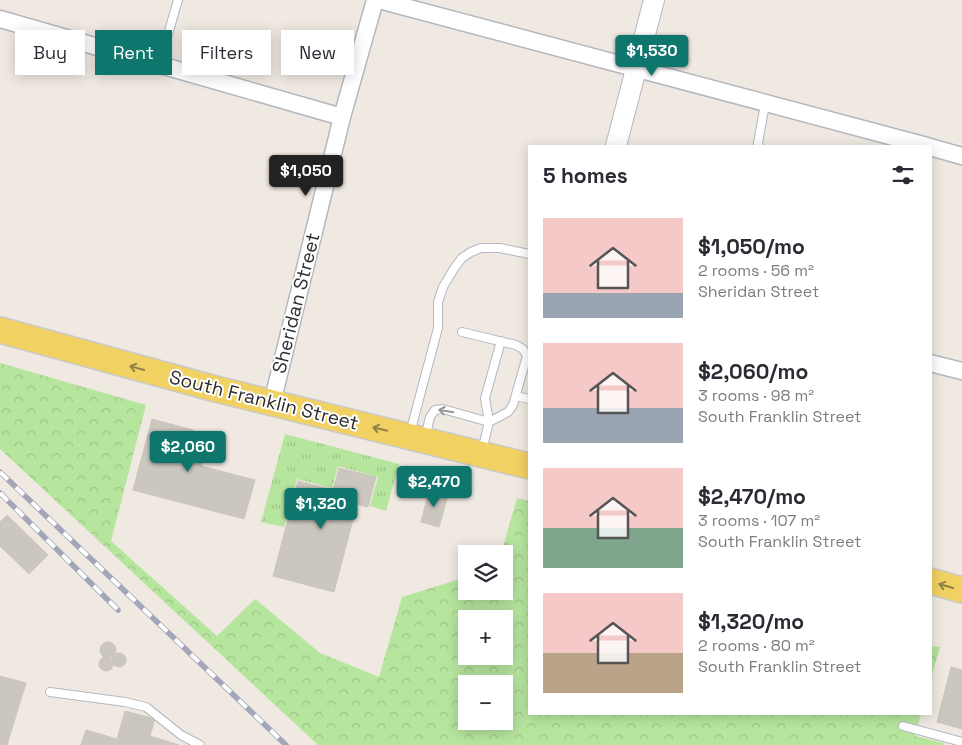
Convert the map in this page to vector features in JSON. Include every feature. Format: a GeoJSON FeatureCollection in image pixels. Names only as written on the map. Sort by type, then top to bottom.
{"type":"FeatureCollection","features":[{"type":"Feature","properties":{"kind":"main road","name":"South Franklin Street"},"geometry":{"type":"LineString","coordinates":[[0,330],[212,388],[528,466]]}},
{"type":"Feature","properties":{"kind":"main road"},"geometry":{"type":"LineString","coordinates":[[932,582],[962,590]]}},
{"type":"Feature","properties":{"kind":"street","name":"Sheridan Street"},"geometry":{"type":"LineString","coordinates":[[272,403],[342,117],[375,0]]}},
{"type":"Feature","properties":{"kind":"street"},"geometry":{"type":"LineString","coordinates":[[379,0],[920,145]]}},
{"type":"Feature","properties":{"kind":"street"},"geometry":{"type":"LineString","coordinates":[[616,145],[654,0]]}},
{"type":"Feature","properties":{"kind":"street"},"geometry":{"type":"LineString","coordinates":[[0,19],[95,46]]}},
{"type":"Feature","properties":{"kind":"street"},"geometry":{"type":"LineString","coordinates":[[172,69],[342,117]]}},
{"type":"Feature","properties":{"kind":"street"},"geometry":{"type":"LineString","coordinates":[[932,148],[962,156]]}},
{"type":"Feature","properties":{"kind":"street"},"geometry":{"type":"LineString","coordinates":[[932,364],[962,371]]}},
{"type":"Feature","properties":{"kind":"lane"},"geometry":{"type":"LineString","coordinates":[[169,30],[178,0]]}},
{"type":"Feature","properties":{"kind":"lane"},"geometry":{"type":"LineString","coordinates":[[759,145],[765,104]]}},
{"type":"Feature","properties":{"kind":"lane"},"geometry":{"type":"LineString","coordinates":[[417,438],[438,328],[438,302],[443,287],[455,267],[462,258],[481,248],[500,248],[528,254]]}},
{"type":"Feature","properties":{"kind":"lane"},"geometry":{"type":"LineString","coordinates":[[417,438],[435,410],[443,409],[488,422],[508,412],[514,405],[527,356],[523,349],[516,345],[462,332]]}},
{"type":"Feature","properties":{"kind":"lane"},"geometry":{"type":"LineString","coordinates":[[482,454],[488,422],[485,398],[501,341]]}},
{"type":"Feature","properties":{"kind":"lane"},"geometry":{"type":"LineString","coordinates":[[516,396],[528,400]]}},
{"type":"Feature","properties":{"kind":"lane"},"geometry":{"type":"LineString","coordinates":[[50,692],[146,706],[182,735],[200,745]]}},
{"type":"Feature","properties":{"kind":"lane"},"geometry":{"type":"LineString","coordinates":[[903,726],[962,742]]}},
{"type":"Feature","properties":{"kind":"green space"},"geometry":{"type":"Polygon","coordinates":[[[0,363],[146,405],[111,541],[217,636],[255,599],[320,653],[379,677],[402,597],[458,580],[458,600],[513,600],[513,545],[504,545],[517,498],[528,501],[528,715],[921,715],[915,736],[944,743],[943,745],[318,745],[0,449],[0,363]]]}},
{"type":"Feature","properties":{"kind":"green space"},"geometry":{"type":"Polygon","coordinates":[[[285,434],[399,464],[386,511],[370,506],[378,477],[338,466],[332,488],[297,479],[284,527],[261,522],[285,434]]]}},
{"type":"Feature","properties":{"kind":"green space"},"geometry":{"type":"Polygon","coordinates":[[[932,646],[940,647],[932,675],[932,646]]]}},
{"type":"Feature","properties":{"kind":"building"},"geometry":{"type":"Polygon","coordinates":[[[152,419],[193,430],[205,451],[201,466],[255,480],[244,519],[133,490],[152,419]]]}},
{"type":"Feature","properties":{"kind":"building"},"geometry":{"type":"Polygon","coordinates":[[[339,468],[376,477],[368,507],[357,504],[334,592],[273,576],[298,481],[333,490],[339,468]]]}},
{"type":"Feature","properties":{"kind":"building"},"geometry":{"type":"Polygon","coordinates":[[[429,490],[448,495],[439,527],[421,522],[429,490]]]}},
{"type":"Feature","properties":{"kind":"building"},"geometry":{"type":"Polygon","coordinates":[[[7,515],[48,555],[29,574],[0,546],[0,522],[7,515]]]}},
{"type":"Feature","properties":{"kind":"building"},"geometry":{"type":"Polygon","coordinates":[[[108,642],[114,644],[116,650],[114,656],[108,658],[102,656],[100,650],[102,644],[108,642]]]}},
{"type":"Feature","properties":{"kind":"building"},"geometry":{"type":"Polygon","coordinates":[[[116,653],[122,653],[126,660],[122,667],[116,667],[112,663],[112,657],[116,653]]]}},
{"type":"Feature","properties":{"kind":"building"},"geometry":{"type":"Polygon","coordinates":[[[106,657],[111,659],[113,664],[111,669],[106,671],[101,669],[99,664],[101,659],[106,657]]]}},
{"type":"Feature","properties":{"kind":"building"},"geometry":{"type":"Polygon","coordinates":[[[951,667],[962,670],[962,729],[937,722],[951,667]]]}},
{"type":"Feature","properties":{"kind":"building"},"geometry":{"type":"Polygon","coordinates":[[[0,676],[26,683],[7,745],[0,745],[0,676]]]}},
{"type":"Feature","properties":{"kind":"building"},"geometry":{"type":"Polygon","coordinates":[[[125,711],[155,719],[150,736],[179,745],[81,745],[86,730],[117,739],[125,711]]]}},
{"type":"Feature","properties":{"kind":"railway"},"geometry":{"type":"LineString","coordinates":[[0,472],[286,745]]}},
{"type":"Feature","properties":{"kind":"railway"},"geometry":{"type":"LineString","coordinates":[[0,493],[118,610]]}}]}
